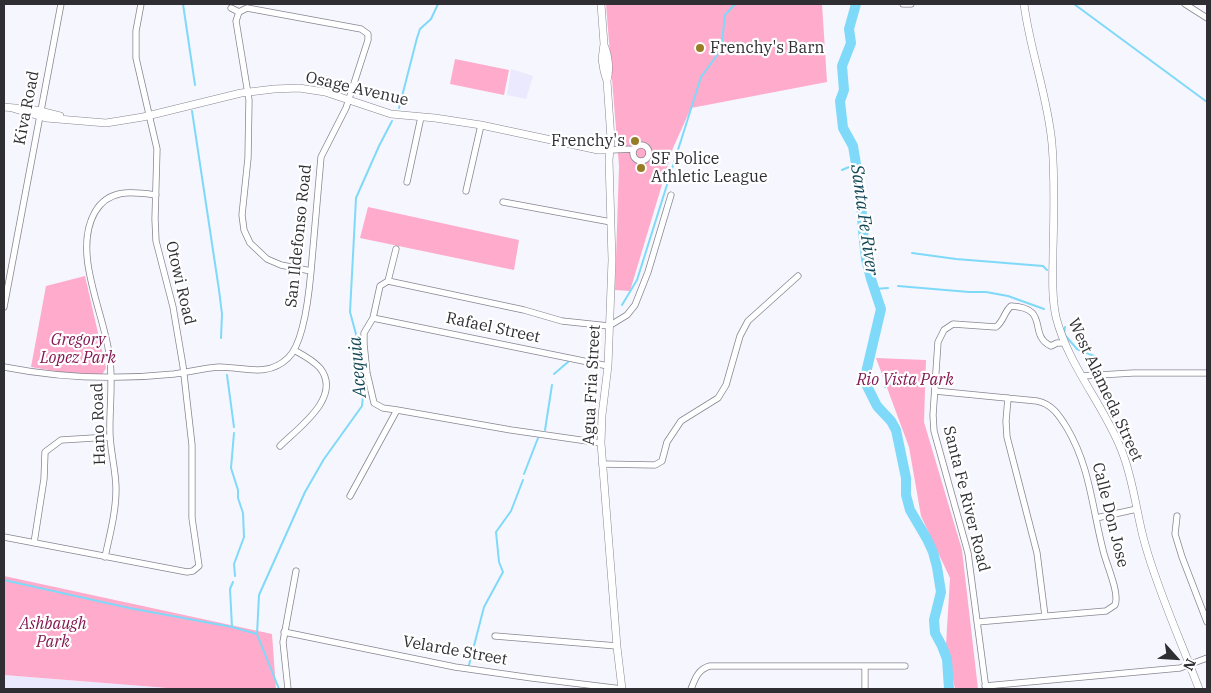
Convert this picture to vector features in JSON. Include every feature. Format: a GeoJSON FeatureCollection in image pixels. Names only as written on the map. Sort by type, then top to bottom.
{"type":"FeatureCollection","features":[{"type":"Feature","properties":{"kind":"street","name":"Kiva Road"},"geometry":{"type":"LineString","coordinates":[[4,307],[61,4]]}},
{"type":"Feature","properties":{"kind":"street","name":"Otowi Road"},"geometry":{"type":"LineString","coordinates":[[105,557],[187,572],[197,569],[200,560],[192,518],[192,445],[183,372],[173,307],[156,241],[157,149],[139,73],[135,47],[137,21],[141,4]]}},
{"type":"Feature","properties":{"kind":"street","name":"Agua Fria Street"},"geometry":{"type":"LineString","coordinates":[[600,4],[604,44],[609,64],[607,81],[611,139],[608,366],[602,415],[601,443],[622,689]]}},
{"type":"Feature","properties":{"kind":"street"},"geometry":{"type":"LineString","coordinates":[[903,4],[911,4]]}},
{"type":"Feature","properties":{"kind":"street","name":"West Alameda Street"},"geometry":{"type":"LineString","coordinates":[[1024,4],[1029,37],[1052,139],[1054,194],[1053,300],[1056,317],[1065,343],[1121,448],[1130,476],[1136,509],[1152,568],[1199,689]]}},
{"type":"Feature","properties":{"kind":"street"},"geometry":{"type":"LineString","coordinates":[[1185,4],[1207,18]]}},
{"type":"Feature","properties":{"kind":"street"},"geometry":{"type":"LineString","coordinates":[[231,8],[239,12],[236,21],[249,100],[249,140],[242,215],[246,235],[256,250],[267,259],[281,265],[311,271]]}},
{"type":"Feature","properties":{"kind":"street","name":"San Ildefonso Road"},"geometry":{"type":"LineString","coordinates":[[239,12],[244,8],[250,8],[361,28],[367,31],[368,34],[368,40],[346,108],[321,157],[311,271],[301,330],[294,350]]}},
{"type":"Feature","properties":{"kind":"street","name":"Osage Avenue"},"geometry":{"type":"LineString","coordinates":[[8,108],[83,122],[106,123],[150,115],[248,92],[299,88],[325,92],[391,114],[481,125],[598,150],[610,150]]}},
{"type":"Feature","properties":{"kind":"street"},"geometry":{"type":"LineString","coordinates":[[407,182],[421,117]]}},
{"type":"Feature","properties":{"kind":"street"},"geometry":{"type":"LineString","coordinates":[[466,191],[481,125]]}},
{"type":"Feature","properties":{"kind":"street"},"geometry":{"type":"LineString","coordinates":[[610,150],[634,149]]}},
{"type":"Feature","properties":{"kind":"street","name":"Hano Road"},"geometry":{"type":"LineString","coordinates":[[105,557],[114,512],[116,488],[110,437],[111,378],[109,350],[88,268],[90,224],[104,202],[114,196],[134,192],[156,196]]}},
{"type":"Feature","properties":{"kind":"street"},"geometry":{"type":"LineString","coordinates":[[388,281],[524,310],[562,321],[609,326],[627,315],[635,305],[648,272],[671,195]]}},
{"type":"Feature","properties":{"kind":"street"},"geometry":{"type":"LineString","coordinates":[[503,202],[611,222]]}},
{"type":"Feature","properties":{"kind":"street"},"geometry":{"type":"LineString","coordinates":[[396,249],[388,281],[380,286],[373,318],[364,333],[370,392],[377,406],[511,430],[601,443]]}},
{"type":"Feature","properties":{"kind":"street"},"geometry":{"type":"LineString","coordinates":[[602,464],[655,465],[662,460],[667,442],[681,421],[718,398],[726,385],[740,336],[748,321],[798,276]]}},
{"type":"Feature","properties":{"kind":"street","name":"Santa Fe River Road"},"geometry":{"type":"LineString","coordinates":[[986,687],[968,553],[935,438],[933,420],[938,342],[944,330],[953,324],[996,327],[1002,322],[1006,310],[1011,306],[1022,306],[1031,311],[1036,318],[1040,336],[1045,343],[1051,346],[1065,343]]}},
{"type":"Feature","properties":{"kind":"street","name":"Rafael Street"},"geometry":{"type":"LineString","coordinates":[[373,318],[608,366]]}},
{"type":"Feature","properties":{"kind":"street"},"geometry":{"type":"LineString","coordinates":[[4,367],[50,375],[111,378],[218,367],[256,371],[267,369],[283,362],[294,350],[321,370],[326,382],[326,391],[323,401],[317,409],[280,446]]}},
{"type":"Feature","properties":{"kind":"street"},"geometry":{"type":"LineString","coordinates":[[1082,376],[1133,373],[1207,373]]}},
{"type":"Feature","properties":{"kind":"street","name":"Calle Don Jose"},"geometry":{"type":"LineString","coordinates":[[935,391],[1041,402],[1049,405],[1058,414],[1075,444],[1084,465],[1106,561],[1117,595],[1117,607],[1106,611],[977,622]]}},
{"type":"Feature","properties":{"kind":"street"},"geometry":{"type":"LineString","coordinates":[[1008,398],[1007,437],[1037,553],[1045,616]]}},
{"type":"Feature","properties":{"kind":"street"},"geometry":{"type":"LineString","coordinates":[[350,496],[397,410]]}},
{"type":"Feature","properties":{"kind":"street"},"geometry":{"type":"LineString","coordinates":[[34,543],[44,479],[45,452],[61,440],[110,437]]}},
{"type":"Feature","properties":{"kind":"street"},"geometry":{"type":"LineString","coordinates":[[1096,518],[1136,509]]}},
{"type":"Feature","properties":{"kind":"street"},"geometry":{"type":"LineString","coordinates":[[1177,516],[1175,534],[1207,622]]}},
{"type":"Feature","properties":{"kind":"street"},"geometry":{"type":"LineString","coordinates":[[4,537],[105,557]]}},
{"type":"Feature","properties":{"kind":"street"},"geometry":{"type":"LineString","coordinates":[[288,689],[283,647],[284,632],[296,571]]}},
{"type":"Feature","properties":{"kind":"street","name":"Velarde Street"},"geometry":{"type":"LineString","coordinates":[[284,632],[455,667],[622,689]]}},
{"type":"Feature","properties":{"kind":"street"},"geometry":{"type":"LineString","coordinates":[[495,636],[617,646]]}},
{"type":"Feature","properties":{"kind":"street"},"geometry":{"type":"LineString","coordinates":[[986,687],[1180,668],[1207,658]]}},
{"type":"Feature","properties":{"kind":"street"},"geometry":{"type":"LineString","coordinates":[[691,689],[698,673],[703,668],[710,666],[905,666]]}},
{"type":"Feature","properties":{"kind":"street"},"geometry":{"type":"LineString","coordinates":[[865,667],[865,689]]}},
{"type":"Feature","properties":{"kind":"shaded area"},"geometry":{"type":"Polygon","coordinates":[[[511,69],[533,76],[526,99],[507,95],[511,69]]]}},
{"type":"Feature","properties":{"kind":"shaded area"},"geometry":{"type":"Polygon","coordinates":[[[4,675],[180,689],[4,689],[4,675]]]}},
{"type":"Feature","properties":{"kind":"green space"},"geometry":{"type":"Polygon","coordinates":[[[606,4],[822,4],[827,82],[691,108],[673,148],[630,291],[615,290],[619,166],[606,4]]]}},
{"type":"Feature","properties":{"kind":"green space"},"geometry":{"type":"Polygon","coordinates":[[[455,59],[509,70],[504,95],[450,84],[455,59]]]}},
{"type":"Feature","properties":{"kind":"green space"},"geometry":{"type":"Polygon","coordinates":[[[368,207],[519,240],[514,270],[360,238],[368,207]]]}},
{"type":"Feature","properties":{"kind":"green space","name":"Gregory Lopez Park"},"geometry":{"type":"Polygon","coordinates":[[[85,276],[106,368],[102,375],[61,372],[31,367],[46,286],[85,276]]]}},
{"type":"Feature","properties":{"kind":"green space","name":"Rio Vista Park"},"geometry":{"type":"Polygon","coordinates":[[[876,358],[926,360],[924,422],[962,550],[978,689],[955,689],[946,645],[950,578],[921,516],[909,447],[876,358]]]}},
{"type":"Feature","properties":{"kind":"green space","name":"Ashbaugh Park"},"geometry":{"type":"Polygon","coordinates":[[[4,576],[272,634],[276,689],[180,689],[4,675],[4,576]]]}},
{"type":"Feature","properties":{"kind":"waterway"},"geometry":{"type":"LineString","coordinates":[[183,4],[195,85]]}},
{"type":"Feature","properties":{"kind":"waterway","name":"Acequia"},"geometry":{"type":"LineString","coordinates":[[399,108],[420,29],[431,19],[438,4]]}},
{"type":"Feature","properties":{"kind":"waterway"},"geometry":{"type":"LineString","coordinates":[[622,305],[637,280],[701,77],[721,50],[725,15],[735,4]]}},
{"type":"Feature","properties":{"kind":"waterway","name":"Santa Fe River"},"geometry":{"type":"LineString","coordinates":[[856,4],[849,29],[851,43],[842,66],[844,90],[840,101],[843,128],[853,146],[860,188],[866,259],[881,309],[865,377],[866,384],[877,406],[891,421],[896,430],[906,478],[906,495],[910,510],[933,552],[941,592],[934,620],[935,633],[947,659],[949,689]]}},
{"type":"Feature","properties":{"kind":"waterway"},"geometry":{"type":"LineString","coordinates":[[1074,4],[1207,102]]}},
{"type":"Feature","properties":{"kind":"waterway"},"geometry":{"type":"LineString","coordinates":[[192,111],[219,290],[222,314],[221,338]]}},
{"type":"Feature","properties":{"kind":"waterway","name":"Acequia"},"geometry":{"type":"LineString","coordinates":[[279,689],[257,634],[259,595],[305,492],[324,459],[362,406],[363,396],[356,365],[357,338],[350,312],[356,198],[392,121]]}},
{"type":"Feature","properties":{"kind":"waterway"},"geometry":{"type":"LineString","coordinates":[[842,170],[849,167]]}},
{"type":"Feature","properties":{"kind":"waterway"},"geometry":{"type":"LineString","coordinates":[[912,253],[956,259],[1043,266],[1047,270]]}},
{"type":"Feature","properties":{"kind":"waterway"},"geometry":{"type":"LineString","coordinates":[[898,286],[986,292],[1008,296],[1044,309]]}},
{"type":"Feature","properties":{"kind":"waterway"},"geometry":{"type":"LineString","coordinates":[[874,289],[888,288]]}},
{"type":"Feature","properties":{"kind":"waterway"},"geometry":{"type":"LineString","coordinates":[[1065,327],[1064,334],[1077,349],[1099,358]]}},
{"type":"Feature","properties":{"kind":"waterway"},"geometry":{"type":"LineString","coordinates":[[554,374],[568,362]]}},
{"type":"Feature","properties":{"kind":"waterway"},"geometry":{"type":"LineString","coordinates":[[227,375],[234,427]]}},
{"type":"Feature","properties":{"kind":"waterway"},"geometry":{"type":"LineString","coordinates":[[885,387],[891,383],[901,385]]}},
{"type":"Feature","properties":{"kind":"waterway"},"geometry":{"type":"LineString","coordinates":[[545,430],[552,385]]}},
{"type":"Feature","properties":{"kind":"waterway"},"geometry":{"type":"LineString","coordinates":[[234,433],[231,468],[243,513],[244,537],[234,564],[235,576]]}},
{"type":"Feature","properties":{"kind":"waterway"},"geometry":{"type":"LineString","coordinates":[[524,474],[538,438]]}},
{"type":"Feature","properties":{"kind":"waterway"},"geometry":{"type":"LineString","coordinates":[[469,665],[484,607],[503,572],[499,562],[496,532],[511,511],[523,480]]}},
{"type":"Feature","properties":{"kind":"waterway"},"geometry":{"type":"LineString","coordinates":[[4,580],[129,608],[232,627]]}},
{"type":"Feature","properties":{"kind":"waterway"},"geometry":{"type":"LineString","coordinates":[[233,582],[230,589],[232,627],[257,634]]}},
{"type":"Feature","properties":{"kind":"place","name":"Frenchy's Barn"},"geometry":{"type":"Point","coordinates":[700,48]}},
{"type":"Feature","properties":{"kind":"place","name":"Frenchy's"},"geometry":{"type":"Point","coordinates":[635,141]}},
{"type":"Feature","properties":{"kind":"place","name":"SF Police Athletic League"},"geometry":{"type":"Point","coordinates":[641,168]}}]}
